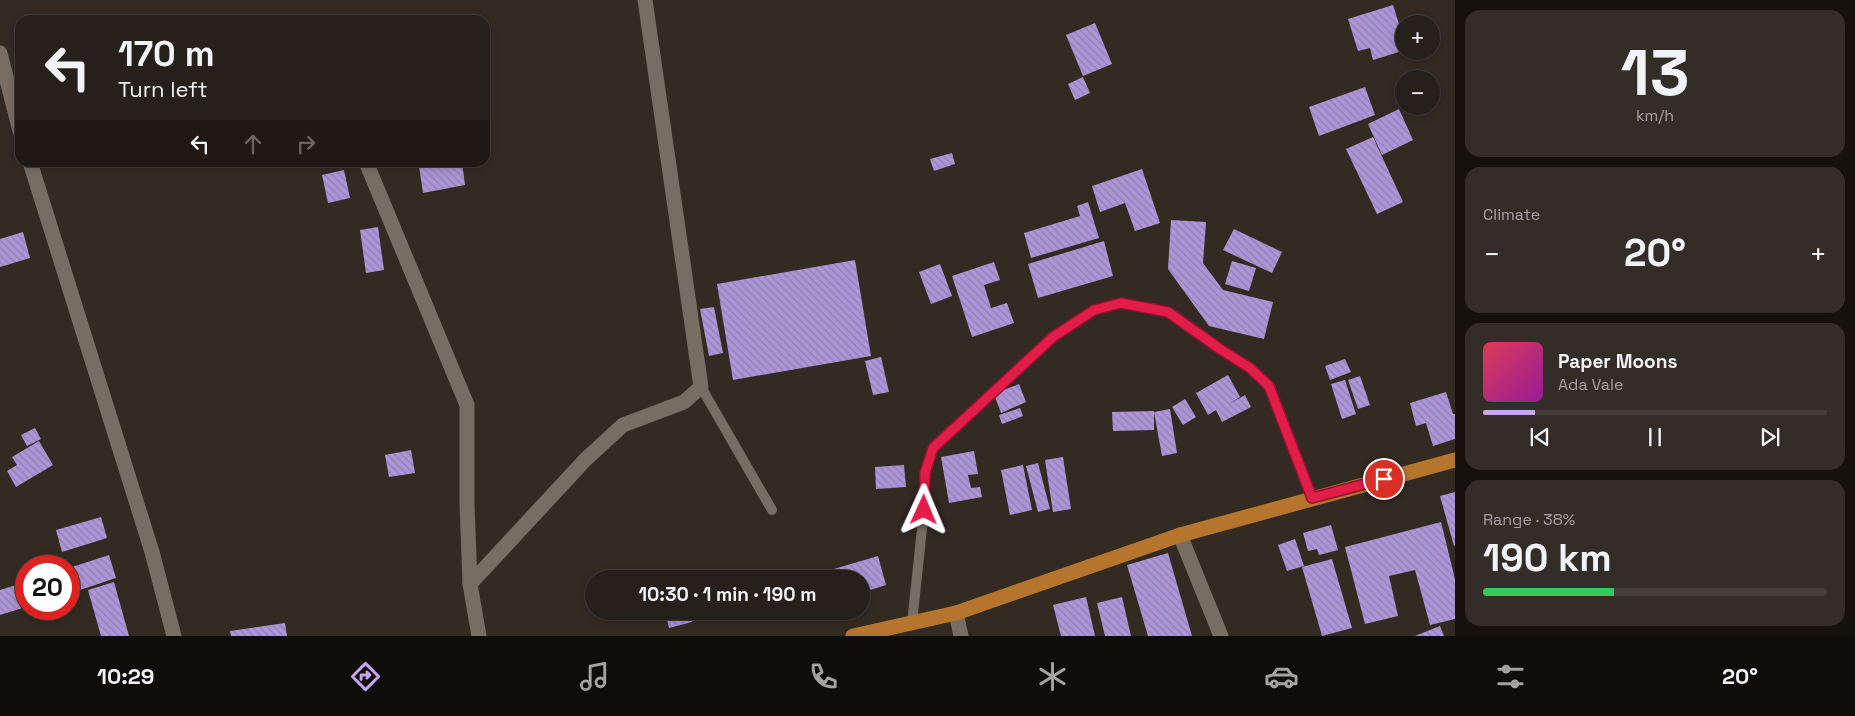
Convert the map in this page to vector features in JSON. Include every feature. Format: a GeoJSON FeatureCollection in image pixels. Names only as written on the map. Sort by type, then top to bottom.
{"type":"FeatureCollection","features":[{"type":"Feature","properties":{"kind":"main road"},"geometry":{"type":"LineString","coordinates":[[853,636],[956,613],[1180,535],[1455,460]]}},
{"type":"Feature","properties":{"kind":"street"},"geometry":{"type":"LineString","coordinates":[[470,584],[585,460],[624,425],[684,402],[701,387],[645,0]]}},
{"type":"Feature","properties":{"kind":"street"},"geometry":{"type":"LineString","coordinates":[[0,53],[5,91],[15,118]]}},
{"type":"Feature","properties":{"kind":"street"},"geometry":{"type":"LineString","coordinates":[[32,167],[152,552],[174,636]]}},
{"type":"Feature","properties":{"kind":"street"},"geometry":{"type":"LineString","coordinates":[[368,167],[467,404],[467,503],[470,584],[479,636]]}},
{"type":"Feature","properties":{"kind":"street"},"geometry":{"type":"LineString","coordinates":[[1180,535],[1221,636]]}},
{"type":"Feature","properties":{"kind":"street"},"geometry":{"type":"LineString","coordinates":[[956,613],[961,636]]}},
{"type":"Feature","properties":{"kind":"lane"},"geometry":{"type":"LineString","coordinates":[[912,623],[924,510],[925,473],[933,448],[1053,337],[1094,310],[1121,303],[1168,312],[1250,368],[1269,386],[1312,498]]}},
{"type":"Feature","properties":{"kind":"lane"},"geometry":{"type":"LineString","coordinates":[[701,387],[772,510]]}},
{"type":"Feature","properties":{"kind":"building"},"geometry":{"type":"Polygon","coordinates":[[[1393,5],[1396,15],[1395,53],[1373,60],[1370,48],[1358,51],[1348,19],[1393,5]]]}},
{"type":"Feature","properties":{"kind":"building"},"geometry":{"type":"Polygon","coordinates":[[[1095,23],[1112,64],[1083,76],[1066,35],[1095,23]]]}},
{"type":"Feature","properties":{"kind":"building"},"geometry":{"type":"Polygon","coordinates":[[[1083,77],[1090,93],[1075,100],[1068,84],[1083,77]]]}},
{"type":"Feature","properties":{"kind":"building"},"geometry":{"type":"Polygon","coordinates":[[[1365,87],[1375,115],[1319,136],[1309,107],[1365,87]]]}},
{"type":"Feature","properties":{"kind":"building"},"geometry":{"type":"Polygon","coordinates":[[[1395,111],[1395,115],[1402,115],[1413,140],[1382,155],[1368,124],[1395,111]]]}},
{"type":"Feature","properties":{"kind":"building"},"geometry":{"type":"Polygon","coordinates":[[[1373,137],[1403,202],[1377,214],[1346,149],[1373,137]]]}},
{"type":"Feature","properties":{"kind":"building"},"geometry":{"type":"Polygon","coordinates":[[[952,153],[955,164],[934,171],[930,159],[952,153]]]}},
{"type":"Feature","properties":{"kind":"building"},"geometry":{"type":"Polygon","coordinates":[[[419,167],[463,167],[465,185],[423,193],[419,167]]]}},
{"type":"Feature","properties":{"kind":"building"},"geometry":{"type":"Polygon","coordinates":[[[1142,169],[1160,223],[1135,231],[1125,203],[1100,212],[1092,186],[1142,169]]]}},
{"type":"Feature","properties":{"kind":"building"},"geometry":{"type":"Polygon","coordinates":[[[344,170],[350,198],[328,203],[322,175],[344,170]]]}},
{"type":"Feature","properties":{"kind":"building"},"geometry":{"type":"Polygon","coordinates":[[[1088,202],[1099,238],[1031,258],[1024,233],[1080,216],[1077,206],[1088,202]]]}},
{"type":"Feature","properties":{"kind":"building"},"geometry":{"type":"Polygon","coordinates":[[[1171,220],[1206,222],[1203,263],[1223,290],[1273,302],[1264,339],[1209,326],[1168,269],[1171,220]]]}},
{"type":"Feature","properties":{"kind":"building"},"geometry":{"type":"Polygon","coordinates":[[[378,227],[384,270],[366,273],[360,230],[378,227]]]}},
{"type":"Feature","properties":{"kind":"building"},"geometry":{"type":"Polygon","coordinates":[[[1234,229],[1282,252],[1272,273],[1223,250],[1234,229]]]}},
{"type":"Feature","properties":{"kind":"building"},"geometry":{"type":"Polygon","coordinates":[[[23,232],[30,258],[0,267],[0,239],[23,232]]]}},
{"type":"Feature","properties":{"kind":"building"},"geometry":{"type":"Polygon","coordinates":[[[1104,241],[1113,276],[1038,298],[1028,264],[1104,241]]]}},
{"type":"Feature","properties":{"kind":"building"},"geometry":{"type":"Polygon","coordinates":[[[855,260],[871,356],[733,380],[717,284],[855,260]]]}},
{"type":"Feature","properties":{"kind":"building"},"geometry":{"type":"Polygon","coordinates":[[[1232,261],[1256,268],[1249,291],[1225,284],[1232,261]]]}},
{"type":"Feature","properties":{"kind":"building"},"geometry":{"type":"Polygon","coordinates":[[[994,262],[1000,280],[984,285],[991,308],[1007,303],[1014,323],[972,337],[952,276],[994,262]]]}},
{"type":"Feature","properties":{"kind":"building"},"geometry":{"type":"Polygon","coordinates":[[[940,264],[952,296],[931,304],[919,272],[940,264]]]}},
{"type":"Feature","properties":{"kind":"building"},"geometry":{"type":"Polygon","coordinates":[[[714,307],[723,353],[709,356],[700,309],[714,307]]]}},
{"type":"Feature","properties":{"kind":"building"},"geometry":{"type":"Polygon","coordinates":[[[881,357],[889,392],[873,395],[865,361],[881,357]]]}},
{"type":"Feature","properties":{"kind":"building"},"geometry":{"type":"Polygon","coordinates":[[[1345,359],[1351,372],[1330,380],[1325,366],[1345,359]]]}},
{"type":"Feature","properties":{"kind":"building"},"geometry":{"type":"Polygon","coordinates":[[[1228,375],[1240,397],[1229,404],[1245,395],[1251,407],[1222,422],[1216,410],[1208,415],[1196,393],[1228,375]]]}},
{"type":"Feature","properties":{"kind":"building"},"geometry":{"type":"Polygon","coordinates":[[[1360,376],[1370,405],[1358,409],[1348,380],[1360,376]]]}},
{"type":"Feature","properties":{"kind":"building"},"geometry":{"type":"Polygon","coordinates":[[[1345,380],[1356,414],[1342,419],[1331,384],[1345,380]]]}},
{"type":"Feature","properties":{"kind":"building"},"geometry":{"type":"Polygon","coordinates":[[[1019,384],[1026,402],[1001,413],[994,394],[1019,384]]]}},
{"type":"Feature","properties":{"kind":"building"},"geometry":{"type":"Polygon","coordinates":[[[1446,392],[1453,414],[1455,414],[1455,439],[1433,446],[1426,423],[1416,426],[1410,403],[1446,392]]]}},
{"type":"Feature","properties":{"kind":"building"},"geometry":{"type":"Polygon","coordinates":[[[1185,399],[1196,417],[1183,425],[1172,407],[1185,399]]]}},
{"type":"Feature","properties":{"kind":"building"},"geometry":{"type":"Polygon","coordinates":[[[1020,408],[1023,416],[1002,424],[999,415],[1020,408]]]}},
{"type":"Feature","properties":{"kind":"building"},"geometry":{"type":"Polygon","coordinates":[[[1170,409],[1177,453],[1162,456],[1154,412],[1170,409]]]}},
{"type":"Feature","properties":{"kind":"building"},"geometry":{"type":"Polygon","coordinates":[[[1154,411],[1154,430],[1113,431],[1112,412],[1154,411]]]}},
{"type":"Feature","properties":{"kind":"building"},"geometry":{"type":"Polygon","coordinates":[[[35,428],[41,439],[27,446],[21,435],[35,428]]]}},
{"type":"Feature","properties":{"kind":"building"},"geometry":{"type":"Polygon","coordinates":[[[39,441],[53,465],[16,487],[7,471],[17,465],[12,457],[39,441]]]}},
{"type":"Feature","properties":{"kind":"building"},"geometry":{"type":"Polygon","coordinates":[[[411,450],[415,473],[389,477],[385,455],[411,450]]]}},
{"type":"Feature","properties":{"kind":"building"},"geometry":{"type":"Polygon","coordinates":[[[974,451],[978,474],[968,475],[971,488],[980,487],[982,497],[949,503],[941,457],[974,451]]]}},
{"type":"Feature","properties":{"kind":"building"},"geometry":{"type":"Polygon","coordinates":[[[1063,457],[1071,509],[1053,512],[1045,460],[1063,457]]]}},
{"type":"Feature","properties":{"kind":"building"},"geometry":{"type":"Polygon","coordinates":[[[1038,463],[1050,509],[1038,512],[1026,466],[1038,463]]]}},
{"type":"Feature","properties":{"kind":"building"},"geometry":{"type":"Polygon","coordinates":[[[904,465],[906,487],[876,489],[875,467],[904,465]]]}},
{"type":"Feature","properties":{"kind":"building"},"geometry":{"type":"Polygon","coordinates":[[[1023,465],[1032,510],[1010,515],[1001,470],[1023,465]]]}},
{"type":"Feature","properties":{"kind":"building"},"geometry":{"type":"Polygon","coordinates":[[[1455,492],[1455,545],[1454,546],[1440,496],[1455,492]]]}},
{"type":"Feature","properties":{"kind":"building"},"geometry":{"type":"Polygon","coordinates":[[[101,517],[107,538],[62,552],[56,530],[101,517]]]}},
{"type":"Feature","properties":{"kind":"building"},"geometry":{"type":"Polygon","coordinates":[[[1441,522],[1455,579],[1455,619],[1430,625],[1415,570],[1389,576],[1398,616],[1365,624],[1345,547],[1441,522]]]}},
{"type":"Feature","properties":{"kind":"building"},"geometry":{"type":"Polygon","coordinates":[[[1331,525],[1338,550],[1319,555],[1317,549],[1308,551],[1303,533],[1331,525]]]}},
{"type":"Feature","properties":{"kind":"building"},"geometry":{"type":"Polygon","coordinates":[[[1295,539],[1304,566],[1287,571],[1278,545],[1295,539]]]}},
{"type":"Feature","properties":{"kind":"building"},"geometry":{"type":"Polygon","coordinates":[[[1168,553],[1192,636],[1148,636],[1127,565],[1168,553]]]}},
{"type":"Feature","properties":{"kind":"building"},"geometry":{"type":"Polygon","coordinates":[[[109,555],[116,578],[80,590],[80,564],[109,555]]]}},
{"type":"Feature","properties":{"kind":"building"},"geometry":{"type":"Polygon","coordinates":[[[878,556],[886,585],[870,590],[870,570],[834,569],[878,556]]]}},
{"type":"Feature","properties":{"kind":"building"},"geometry":{"type":"Polygon","coordinates":[[[1332,559],[1352,628],[1322,636],[1302,567],[1332,559]]]}},
{"type":"Feature","properties":{"kind":"building"},"geometry":{"type":"Polygon","coordinates":[[[114,582],[129,636],[101,636],[88,590],[114,582]]]}},
{"type":"Feature","properties":{"kind":"building"},"geometry":{"type":"Polygon","coordinates":[[[15,585],[15,610],[0,615],[0,590],[15,585]]]}},
{"type":"Feature","properties":{"kind":"building"},"geometry":{"type":"Polygon","coordinates":[[[1086,597],[1095,636],[1061,636],[1053,605],[1086,597]]]}},
{"type":"Feature","properties":{"kind":"building"},"geometry":{"type":"Polygon","coordinates":[[[1122,597],[1131,636],[1105,636],[1097,603],[1122,597]]]}},
{"type":"Feature","properties":{"kind":"building"},"geometry":{"type":"Polygon","coordinates":[[[667,620],[692,620],[692,622],[669,628],[667,620]]]}},
{"type":"Feature","properties":{"kind":"building"},"geometry":{"type":"Polygon","coordinates":[[[285,623],[287,636],[231,636],[230,631],[285,623]]]}},
{"type":"Feature","properties":{"kind":"building"},"geometry":{"type":"Polygon","coordinates":[[[1440,626],[1444,636],[1415,636],[1440,626]]]}},
{"type":"Feature","properties":{"kind":"route"},"geometry":{"type":"LineString","coordinates":[[924,510],[925,473],[933,448],[1053,337],[1094,310],[1121,303],[1168,312],[1250,368],[1269,386],[1312,498],[1384,479]]}}]}
